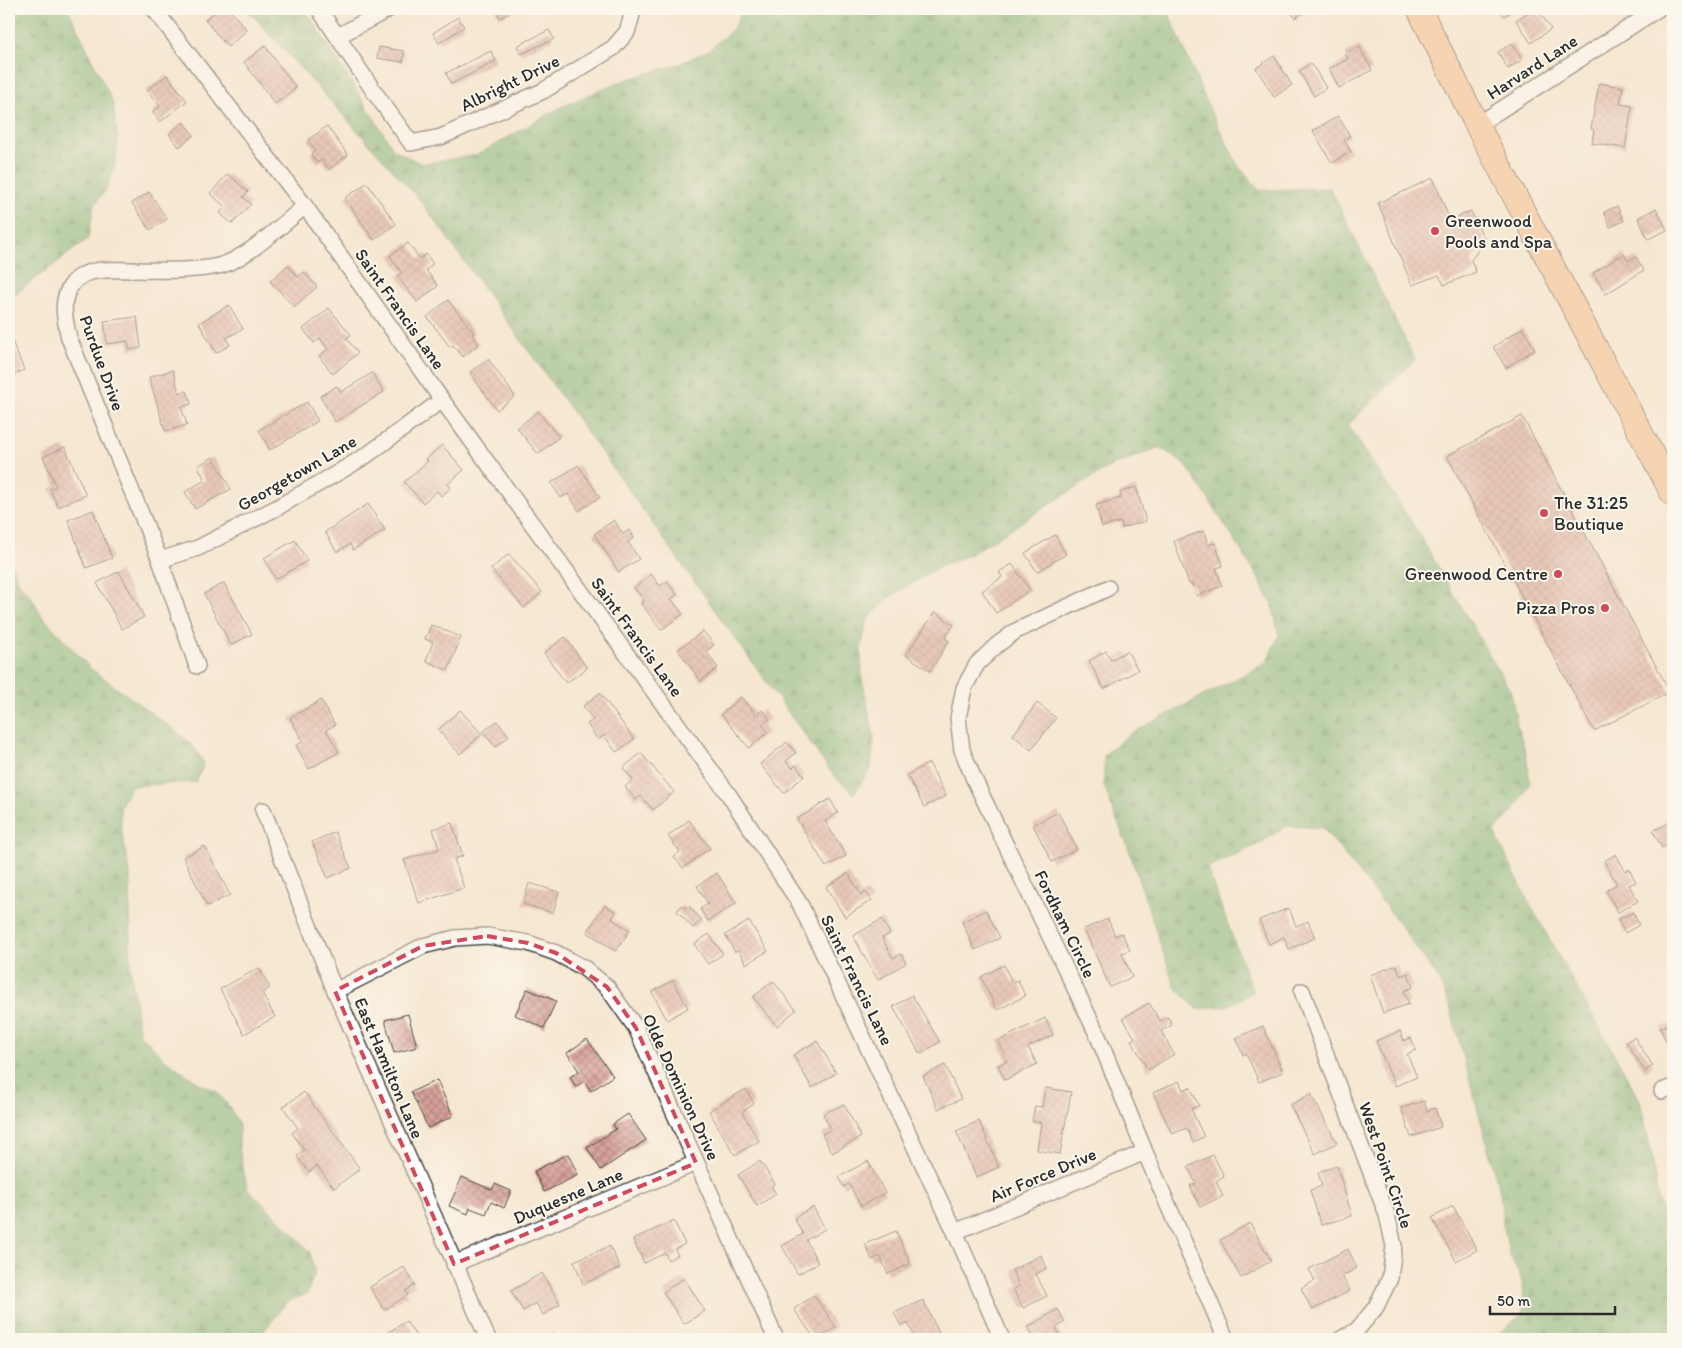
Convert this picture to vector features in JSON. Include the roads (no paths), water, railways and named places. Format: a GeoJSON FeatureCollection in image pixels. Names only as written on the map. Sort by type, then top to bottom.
{"type":"FeatureCollection","features":[{"type":"Feature","properties":{"kind":"main road"},"geometry":{"type":"LineString","coordinates":[[1419,9],[1477,125],[1673,494]]}},
{"type":"Feature","properties":{"kind":"street","name":"Saint Francis Lane"},"geometry":{"type":"LineString","coordinates":[[154,9],[305,206],[442,400],[729,795],[800,904],[955,1232],[1002,1339]]}},
{"type":"Feature","properties":{"kind":"street"},"geometry":{"type":"LineString","coordinates":[[319,9],[338,36],[389,9]]}},
{"type":"Feature","properties":{"kind":"street","name":"Harvard Lane"},"geometry":{"type":"LineString","coordinates":[[1477,125],[1658,9]]}},
{"type":"Feature","properties":{"kind":"street","name":"Albright Drive"},"geometry":{"type":"LineString","coordinates":[[338,36],[375,93],[411,143],[441,137],[543,92],[613,48],[627,32],[631,12]]}},
{"type":"Feature","properties":{"kind":"street","name":"Purdue Drive"},"geometry":{"type":"LineString","coordinates":[[197,666],[160,560],[70,338],[64,313],[65,299],[72,284],[85,274],[103,270],[166,270],[207,267],[234,261],[305,206]]}},
{"type":"Feature","properties":{"kind":"street","name":"Georgetown Lane"},"geometry":{"type":"LineString","coordinates":[[160,560],[198,548],[332,477],[367,455],[442,400]]}},
{"type":"Feature","properties":{"kind":"street","name":"Fordham Circle"},"geometry":{"type":"LineString","coordinates":[[1108,588],[1016,631],[997,645],[977,664],[964,688],[958,718],[962,750],[974,779],[1096,1034],[1226,1339]]}},
{"type":"Feature","properties":{"kind":"street","name":"East Hamilton Lane"},"geometry":{"type":"LineString","coordinates":[[263,810],[335,991],[488,1339]]}},
{"type":"Feature","properties":{"kind":"street","name":"Olde Dominion Drive"},"geometry":{"type":"LineString","coordinates":[[335,991],[422,946],[455,938],[487,936],[528,943],[556,953],[584,968],[607,987],[636,1028],[776,1339]]}},
{"type":"Feature","properties":{"kind":"street","name":"West Point Circle"},"geometry":{"type":"LineString","coordinates":[[1302,991],[1387,1215],[1394,1246],[1390,1278],[1376,1307],[1356,1330],[1341,1339]]}},
{"type":"Feature","properties":{"kind":"street","name":"Air Force Drive"},"geometry":{"type":"LineString","coordinates":[[955,1232],[1145,1152]]}},
{"type":"Feature","properties":{"kind":"street","name":"Duquesne Lane"},"geometry":{"type":"LineString","coordinates":[[454,1264],[696,1163]]}},
{"type":"Feature","properties":{"kind":"place","name":"Greenwood Pools and Spa"},"geometry":{"type":"Point","coordinates":[1435,231]}},
{"type":"Feature","properties":{"kind":"place","name":"The 31:25 Boutique"},"geometry":{"type":"Point","coordinates":[1544,513]}},
{"type":"Feature","properties":{"kind":"place","name":"Greenwood Centre"},"geometry":{"type":"Point","coordinates":[1558,574]}},
{"type":"Feature","properties":{"kind":"place","name":"Pizza Pros"},"geometry":{"type":"Point","coordinates":[1605,608]}}]}
